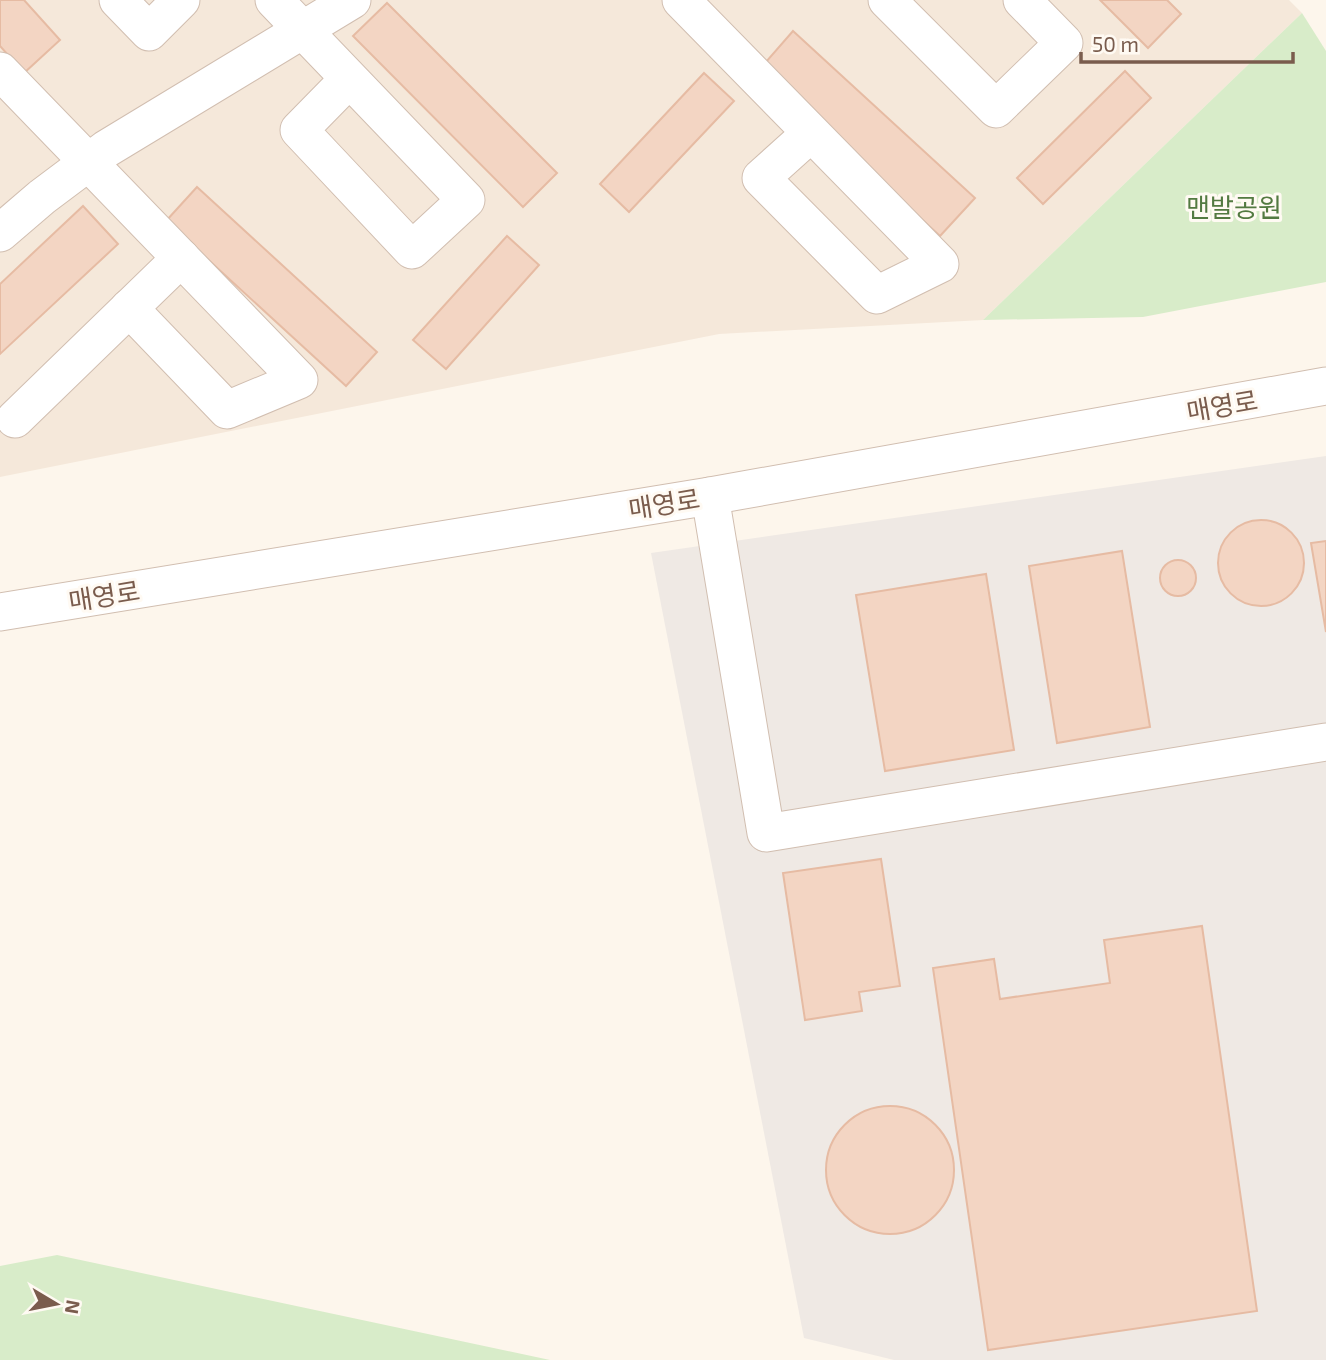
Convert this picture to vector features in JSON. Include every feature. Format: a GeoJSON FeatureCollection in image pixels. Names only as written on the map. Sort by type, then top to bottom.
{"type":"FeatureCollection","features":[{"type":"Feature","properties":{"kind":"street"},"geometry":{"type":"LineString","coordinates":[[118,0],[149,32],[181,0]]}},
{"type":"Feature","properties":{"kind":"street"},"geometry":{"type":"LineString","coordinates":[[274,0],[466,200],[412,250],[299,130],[349,79]]}},
{"type":"Feature","properties":{"kind":"street"},"geometry":{"type":"LineString","coordinates":[[0,233],[42,197],[106,149],[352,0]]}},
{"type":"Feature","properties":{"kind":"street"},"geometry":{"type":"LineString","coordinates":[[681,0],[940,264],[877,295],[761,178],[811,133]]}},
{"type":"Feature","properties":{"kind":"street"},"geometry":{"type":"LineString","coordinates":[[887,0],[996,109],[1064,43],[1022,0]]}},
{"type":"Feature","properties":{"kind":"street"},"geometry":{"type":"LineString","coordinates":[[0,71],[299,380],[227,410],[129,308]]}},
{"type":"Feature","properties":{"kind":"street"},"geometry":{"type":"LineString","coordinates":[[15,419],[181,258]]}},
{"type":"Feature","properties":{"kind":"street","name":"매영로"},"geometry":{"type":"LineString","coordinates":[[0,612],[710,496],[1326,386]]}},
{"type":"Feature","properties":{"kind":"street"},"geometry":{"type":"LineString","coordinates":[[710,496],[766,833],[1326,742]]}},
{"type":"Feature","properties":{"kind":"shaded area"},"geometry":{"type":"Polygon","coordinates":[[[0,0],[1289,0],[1302,13],[983,320],[719,334],[0,477],[0,0]]]}},
{"type":"Feature","properties":{"kind":"shaded area"},"geometry":{"type":"Polygon","coordinates":[[[1326,456],[1326,1360],[894,1360],[804,1338],[651,553],[1326,456]]]}},
{"type":"Feature","properties":{"kind":"green space","name":"맨발공원"},"geometry":{"type":"Polygon","coordinates":[[[1302,13],[1326,51],[1326,282],[1143,317],[983,320],[1302,13]]]}},
{"type":"Feature","properties":{"kind":"green space"},"geometry":{"type":"Polygon","coordinates":[[[57,1255],[550,1360],[0,1360],[0,1266],[57,1255]]]}},
{"type":"Feature","properties":{"kind":"building"},"geometry":{"type":"Polygon","coordinates":[[[0,0],[24,0],[60,40],[24,73],[0,46],[0,0]]]}},
{"type":"Feature","properties":{"kind":"building"},"geometry":{"type":"Polygon","coordinates":[[[1100,0],[1167,0],[1181,14],[1148,48],[1100,0]]]}},
{"type":"Feature","properties":{"kind":"building"},"geometry":{"type":"Polygon","coordinates":[[[387,3],[557,173],[523,207],[353,36],[387,3]]]}},
{"type":"Feature","properties":{"kind":"building"},"geometry":{"type":"Polygon","coordinates":[[[793,31],[975,198],[940,236],[759,70],[793,31]]]}},
{"type":"Feature","properties":{"kind":"building"},"geometry":{"type":"Polygon","coordinates":[[[1125,71],[1151,98],[1043,204],[1017,178],[1125,71]]]}},
{"type":"Feature","properties":{"kind":"building"},"geometry":{"type":"Polygon","coordinates":[[[704,73],[734,101],[629,212],[600,184],[704,73]]]}},
{"type":"Feature","properties":{"kind":"building"},"geometry":{"type":"Polygon","coordinates":[[[197,187],[377,352],[346,386],[166,221],[197,187]]]}},
{"type":"Feature","properties":{"kind":"building"},"geometry":{"type":"Polygon","coordinates":[[[83,206],[118,244],[0,354],[0,284],[83,206]]]}},
{"type":"Feature","properties":{"kind":"building"},"geometry":{"type":"Polygon","coordinates":[[[507,236],[539,265],[446,369],[413,340],[507,236]]]}},
{"type":"Feature","properties":{"kind":"building"},"geometry":{"type":"Polygon","coordinates":[[[1261,520],[1277,524],[1291,533],[1300,547],[1304,563],[1300,579],[1291,593],[1277,602],[1261,606],[1245,602],[1231,593],[1222,579],[1218,563],[1222,547],[1231,533],[1245,524],[1261,520]]]}},
{"type":"Feature","properties":{"kind":"building"},"geometry":{"type":"Polygon","coordinates":[[[1326,541],[1326,632],[1311,543],[1326,541]]]}},
{"type":"Feature","properties":{"kind":"building"},"geometry":{"type":"Polygon","coordinates":[[[1122,551],[1150,727],[1057,743],[1029,566],[1122,551]]]}},
{"type":"Feature","properties":{"kind":"building"},"geometry":{"type":"Polygon","coordinates":[[[1178,560],[1191,565],[1196,578],[1191,591],[1178,596],[1165,591],[1160,578],[1165,565],[1178,560]]]}},
{"type":"Feature","properties":{"kind":"building"},"geometry":{"type":"Polygon","coordinates":[[[986,574],[1014,750],[885,771],[856,595],[986,574]]]}},
{"type":"Feature","properties":{"kind":"building"},"geometry":{"type":"Polygon","coordinates":[[[881,859],[900,986],[859,992],[862,1011],[805,1020],[783,873],[881,859]]]}},
{"type":"Feature","properties":{"kind":"building"},"geometry":{"type":"Polygon","coordinates":[[[1202,926],[1257,1311],[988,1350],[933,968],[994,959],[1000,999],[1110,983],[1104,940],[1202,926]]]}},
{"type":"Feature","properties":{"kind":"building"},"geometry":{"type":"Polygon","coordinates":[[[890,1106],[914,1111],[935,1125],[949,1146],[954,1170],[949,1194],[935,1215],[914,1229],[890,1234],[866,1229],[845,1215],[831,1194],[826,1170],[831,1146],[845,1125],[866,1111],[890,1106]]]}}]}
